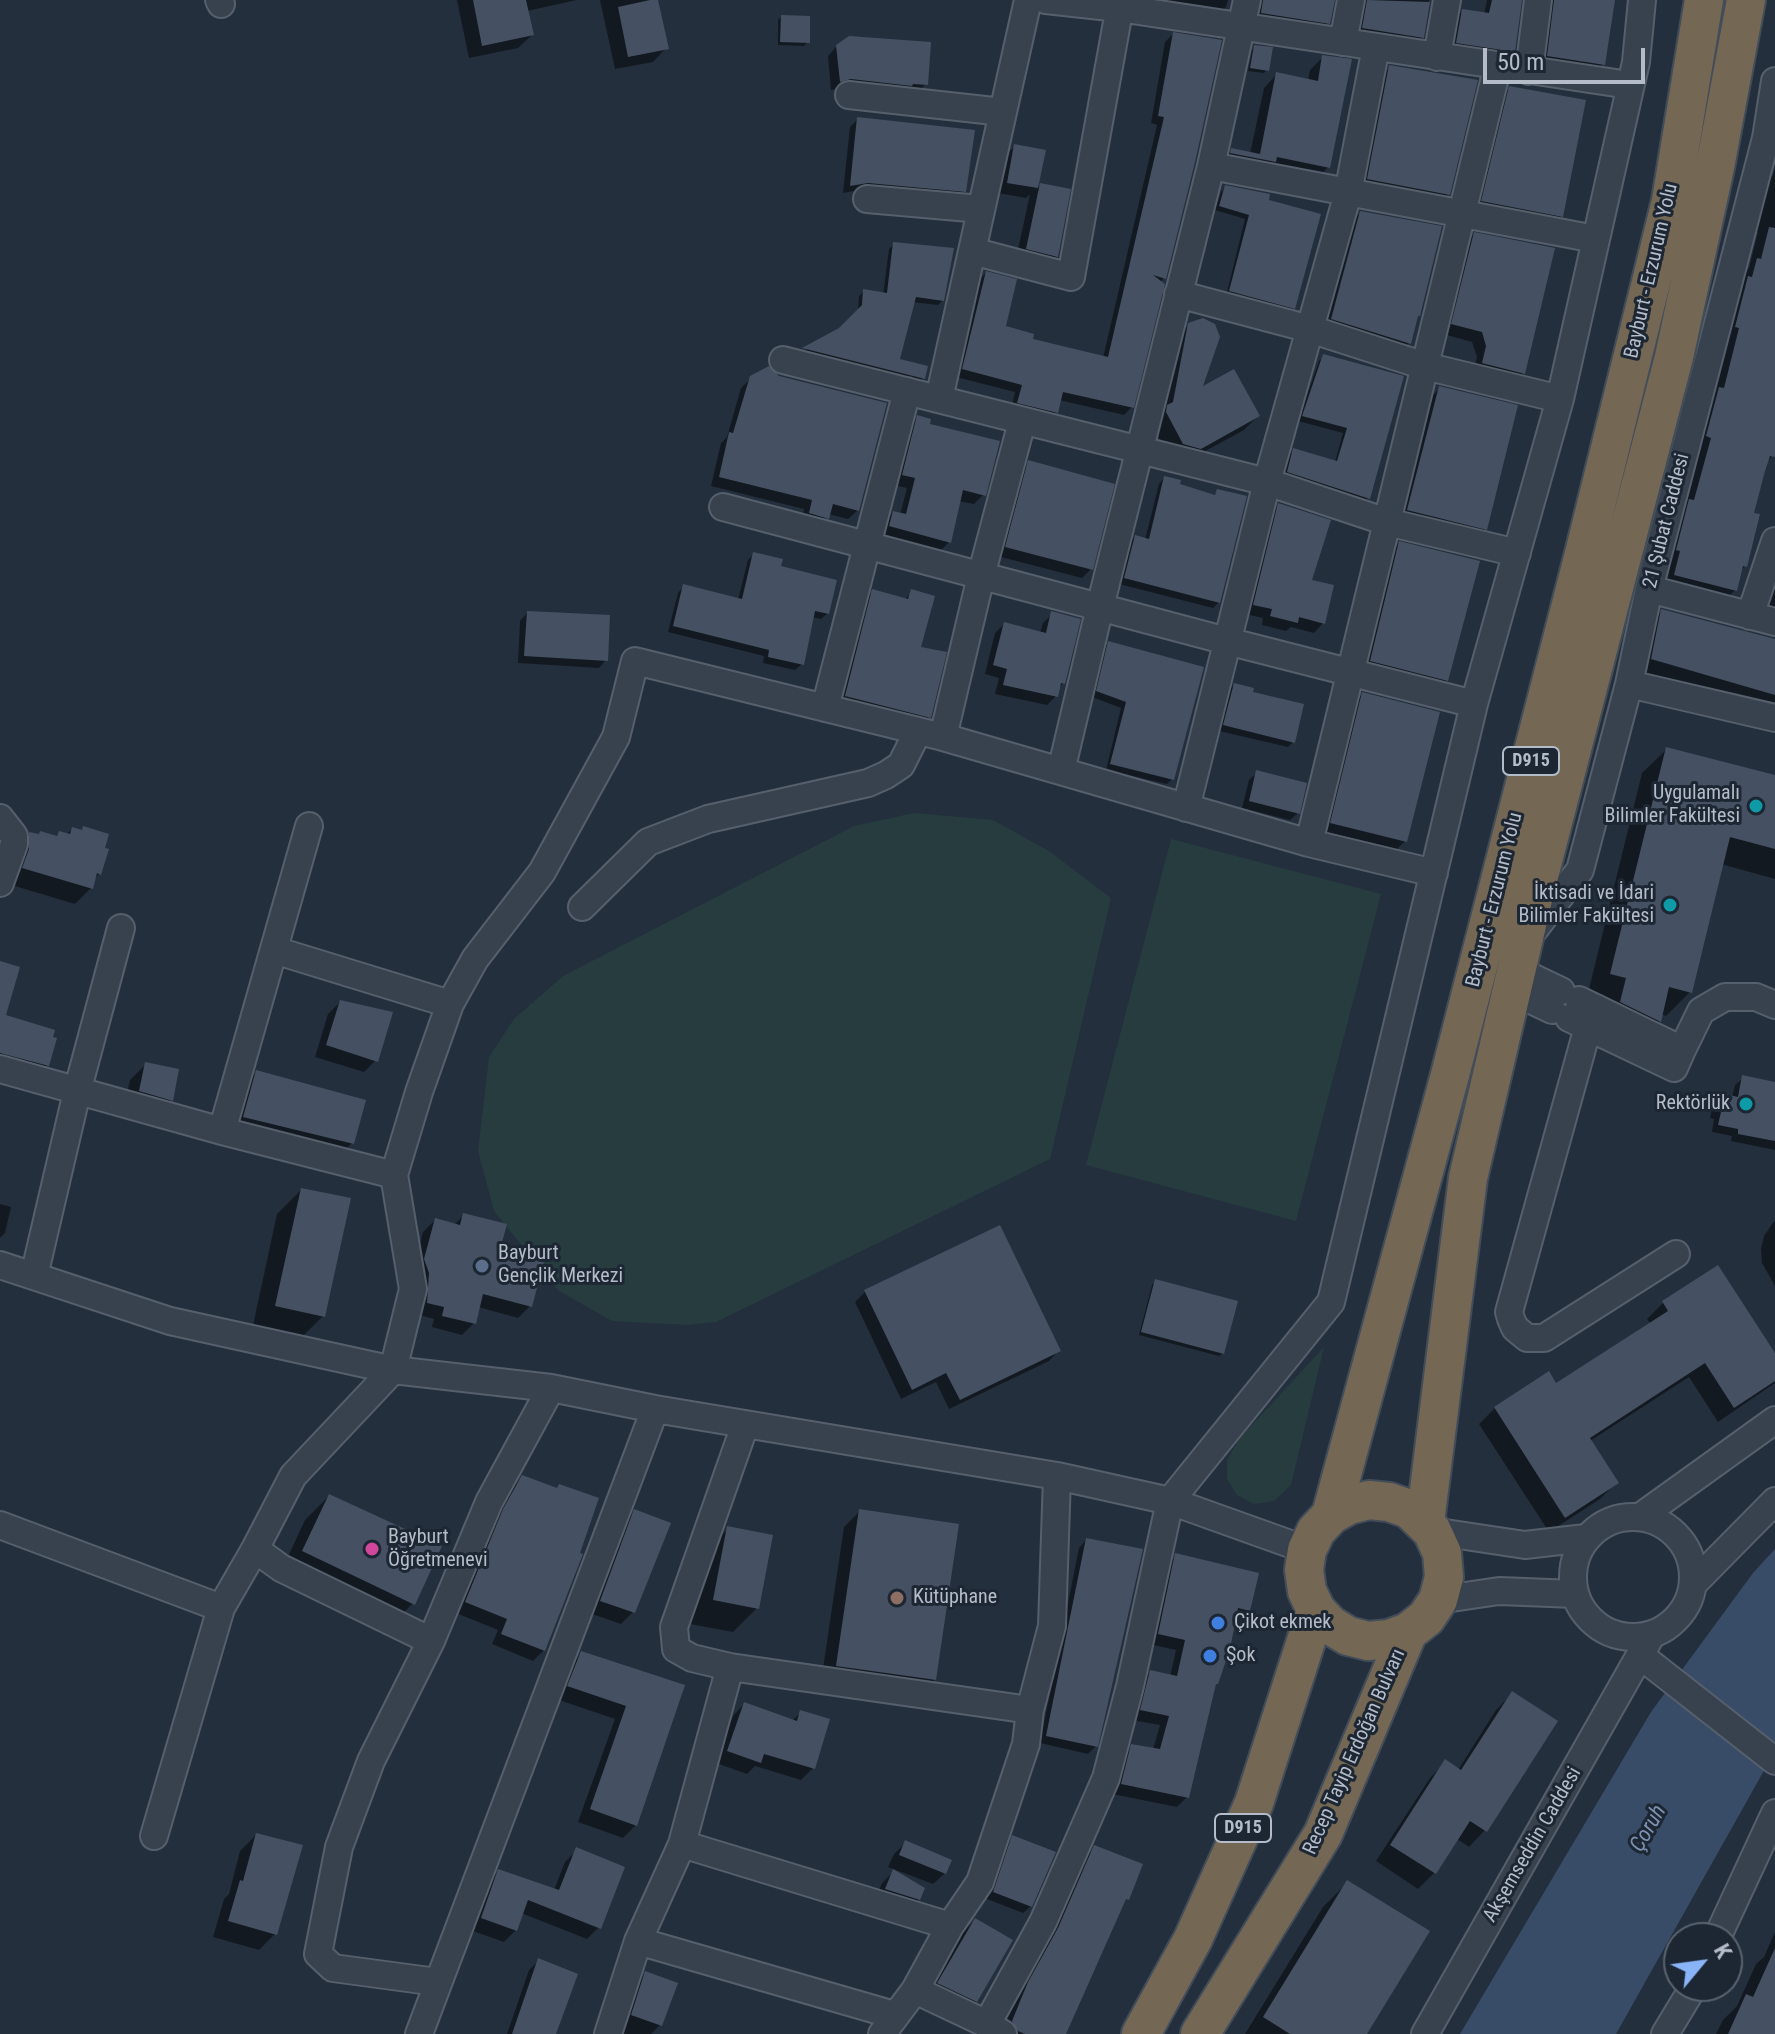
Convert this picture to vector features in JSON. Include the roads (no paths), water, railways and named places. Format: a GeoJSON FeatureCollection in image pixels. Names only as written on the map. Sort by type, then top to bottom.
{"type":"FeatureCollection","features":[{"type":"Feature","properties":{"kind":"highway","name":"Bayburt - Erzurum Yolu"},"geometry":{"type":"LineString","coordinates":[[1307,1550],[1316,1531],[1331,1515],[1450,1075],[1584,554],[1671,201],[1704,0]]}},
{"type":"Feature","properties":{"kind":"highway","name":"Bayburt - Erzurum Yolu"},"geometry":{"type":"LineString","coordinates":[[1438,1600],[1444,1577],[1442,1553],[1429,1527],[1468,1178],[1517,968],[1674,357],[1715,167],[1746,0]]}},
{"type":"Feature","properties":{"kind":"highway"},"geometry":{"type":"LineString","coordinates":[[1331,1515],[1349,1505],[1369,1500],[1389,1502],[1409,1509],[1429,1527]]}},
{"type":"Feature","properties":{"kind":"highway"},"geometry":{"type":"LineString","coordinates":[[1307,1550],[1304,1570],[1316,1610],[1330,1625],[1358,1638],[1368,1641],[1389,1639],[1408,1632],[1426,1618],[1438,1600]]}},
{"type":"Feature","properties":{"kind":"highway","name":"D915"},"geometry":{"type":"LineString","coordinates":[[1141,2034],[1193,1939],[1254,1803],[1316,1610]]}},
{"type":"Feature","properties":{"kind":"highway","name":"Recep Tayip Erdoğan Bulvarı"},"geometry":{"type":"LineString","coordinates":[[1200,2034],[1323,1834],[1408,1632]]}},
{"type":"Feature","properties":{"kind":"street"},"geometry":{"type":"LineString","coordinates":[[939,399],[1028,0]]}},
{"type":"Feature","properties":{"kind":"street"},"geometry":{"type":"LineString","coordinates":[[1046,0],[1120,4],[1243,28],[1629,85]]}},
{"type":"Feature","properties":{"kind":"street"},"geometry":{"type":"LineString","coordinates":[[1061,771],[1211,166],[1247,0]]}},
{"type":"Feature","properties":{"kind":"street"},"geometry":{"type":"LineString","coordinates":[[1343,42],[1351,0]]}},
{"type":"Feature","properties":{"kind":"street"},"geometry":{"type":"LineString","coordinates":[[1437,57],[1447,0]]}},
{"type":"Feature","properties":{"kind":"street"},"geometry":{"type":"LineString","coordinates":[[1529,71],[1538,0]]}},
{"type":"Feature","properties":{"kind":"street"},"geometry":{"type":"LineString","coordinates":[[915,1990],[986,2028],[1043,1922],[1106,1778],[1130,1686],[1170,1501],[1331,1302],[1474,704],[1560,399],[1636,62],[1642,0]]}},
{"type":"Feature","properties":{"kind":"street"},"geometry":{"type":"LineString","coordinates":[[972,251],[1071,277],[1120,4]]}},
{"type":"Feature","properties":{"kind":"street"},"geometry":{"type":"LineString","coordinates":[[1186,808],[1267,482],[1348,193],[1376,47]]}},
{"type":"Feature","properties":{"kind":"street"},"geometry":{"type":"LineString","coordinates":[[1309,843],[1498,65]]}},
{"type":"Feature","properties":{"kind":"street","name":"21 Şubat Caddesi"},"geometry":{"type":"LineString","coordinates":[[1517,968],[1580,870],[1629,684],[1649,589],[1770,138],[1775,81]]}},
{"type":"Feature","properties":{"kind":"street"},"geometry":{"type":"LineString","coordinates":[[849,95],[1003,112]]}},
{"type":"Feature","properties":{"kind":"street"},"geometry":{"type":"LineString","coordinates":[[1211,166],[1595,239]]}},
{"type":"Feature","properties":{"kind":"street"},"geometry":{"type":"LineString","coordinates":[[867,199],[981,209]]}},
{"type":"Feature","properties":{"kind":"street"},"geometry":{"type":"LineString","coordinates":[[1178,294],[1310,329],[1425,366],[1560,399]]}},
{"type":"Feature","properties":{"kind":"street"},"geometry":{"type":"LineString","coordinates":[[783,360],[1267,482],[1387,522],[1517,553]]}},
{"type":"Feature","properties":{"kind":"street"},"geometry":{"type":"LineString","coordinates":[[825,708],[907,391]]}},
{"type":"Feature","properties":{"kind":"street"},"geometry":{"type":"LineString","coordinates":[[582,907],[648,842],[708,819],[868,783],[901,765],[930,734],[981,576],[1022,422]]}},
{"type":"Feature","properties":{"kind":"street"},"geometry":{"type":"LineString","coordinates":[[723,507],[1474,704]]}},
{"type":"Feature","properties":{"kind":"street"},"geometry":{"type":"LineString","coordinates":[[1649,589],[1762,619],[1775,541]]}},
{"type":"Feature","properties":{"kind":"street"},"geometry":{"type":"LineString","coordinates":[[154,1836],[221,1608],[293,1476],[393,1370],[413,1289],[394,1175],[419,1092],[450,1004],[475,959],[542,872],[616,737],[635,661],[930,734],[1309,843],[1434,873]]}},
{"type":"Feature","properties":{"kind":"street"},"geometry":{"type":"LineString","coordinates":[[1629,684],[1775,718]]}},
{"type":"Feature","properties":{"kind":"street"},"geometry":{"type":"LineString","coordinates":[[0,818],[14,836],[0,883]]}},
{"type":"Feature","properties":{"kind":"street"},"geometry":{"type":"LineString","coordinates":[[222,1131],[309,826]]}},
{"type":"Feature","properties":{"kind":"street"},"geometry":{"type":"LineString","coordinates":[[34,1276],[77,1092],[121,928]]}},
{"type":"Feature","properties":{"kind":"street"},"geometry":{"type":"LineString","coordinates":[[274,950],[450,1004]]}},
{"type":"Feature","properties":{"kind":"street"},"geometry":{"type":"LineString","coordinates":[[1517,968],[1574,1009],[1674,1068],[1695,1021],[1711,1003],[1725,997],[1741,996],[1756,997],[1775,1005]]}},
{"type":"Feature","properties":{"kind":"street"},"geometry":{"type":"LineString","coordinates":[[1574,1009],[1509,1312],[1511,1319],[1515,1328],[1527,1338],[1544,1338],[1676,1254]]}},
{"type":"Feature","properties":{"kind":"street"},"geometry":{"type":"LineString","coordinates":[[0,1069],[394,1175]]}},
{"type":"Feature","properties":{"kind":"street"},"geometry":{"type":"LineString","coordinates":[[0,1265],[170,1321],[393,1370],[551,1388],[745,1425],[1057,1476],[1170,1501],[1307,1550]]}},
{"type":"Feature","properties":{"kind":"street"},"geometry":{"type":"LineString","coordinates":[[437,1982],[333,1968],[318,1954],[339,1847],[371,1761],[431,1641],[489,1502],[551,1388]]}},
{"type":"Feature","properties":{"kind":"street"},"geometry":{"type":"LineString","coordinates":[[419,2034],[655,1409]]}},
{"type":"Feature","properties":{"kind":"street"},"geometry":{"type":"LineString","coordinates":[[1640,1517],[1775,1420]]}},
{"type":"Feature","properties":{"kind":"street"},"geometry":{"type":"LineString","coordinates":[[745,1425],[674,1627],[676,1649],[692,1658],[730,1667],[1030,1710]]}},
{"type":"Feature","properties":{"kind":"street"},"geometry":{"type":"LineString","coordinates":[[638,1941],[888,2024],[915,1990],[950,1926],[980,1882],[1026,1744],[1030,1710],[1052,1626],[1057,1476]]}},
{"type":"Feature","properties":{"kind":"street","name":"Akşemseddin Caddesi"},"geometry":{"type":"LineString","coordinates":[[1425,2034],[1652,1653],[1686,1606],[1693,1584],[1775,1501]]}},
{"type":"Feature","properties":{"kind":"street"},"geometry":{"type":"LineString","coordinates":[[1693,1584],[1691,1560],[1680,1539],[1662,1524],[1640,1517],[1620,1518],[1601,1525],[1586,1538],[1576,1555],[1573,1575],[1575,1594],[1586,1615],[1605,1630],[1628,1637],[1652,1653],[1775,1761]]}},
{"type":"Feature","properties":{"kind":"street"},"geometry":{"type":"LineString","coordinates":[[0,1525],[221,1608]]}},
{"type":"Feature","properties":{"kind":"street"},"geometry":{"type":"LineString","coordinates":[[1429,1527],[1525,1545],[1586,1538]]}},
{"type":"Feature","properties":{"kind":"street"},"geometry":{"type":"LineString","coordinates":[[255,1549],[281,1568],[431,1641]]}},
{"type":"Feature","properties":{"kind":"street"},"geometry":{"type":"LineString","coordinates":[[1438,1600],[1499,1591],[1575,1594]]}},
{"type":"Feature","properties":{"kind":"street"},"geometry":{"type":"LineString","coordinates":[[608,2034],[638,1941],[682,1844],[730,1667]]}},
{"type":"Feature","properties":{"kind":"street"},"geometry":{"type":"LineString","coordinates":[[1724,1922],[1775,1813]]}},
{"type":"Feature","properties":{"kind":"street"},"geometry":{"type":"LineString","coordinates":[[682,1844],[950,1926]]}},
{"type":"Feature","properties":{"kind":"street"},"geometry":{"type":"LineString","coordinates":[[1665,2034],[1684,2002]]}},
{"type":"Feature","properties":{"kind":"water","name":"Çoruh"},"geometry":{"type":"Polygon","coordinates":[[[1775,1549],[1775,1751],[1679,1922],[1663,1922],[1663,1950],[1616,2034],[1460,2034],[1651,1712],[1753,1573],[1775,1549]]]}},
{"type":"Feature","properties":{"kind":"place","name":"Uygulamalı Bilimler Fakültesi"},"geometry":{"type":"Point","coordinates":[1756,806]}},
{"type":"Feature","properties":{"kind":"place","name":"İktisadi ve İdari Bilimler Fakültesi"},"geometry":{"type":"Point","coordinates":[1670,905]}},
{"type":"Feature","properties":{"kind":"place","name":"Rektörlük"},"geometry":{"type":"Point","coordinates":[1746,1104]}},
{"type":"Feature","properties":{"kind":"place","name":"Bayburt Gençlik Merkezi"},"geometry":{"type":"Point","coordinates":[482,1266]}},
{"type":"Feature","properties":{"kind":"place","name":"Bayburt Öğretmenevi"},"geometry":{"type":"Point","coordinates":[372,1549]}},
{"type":"Feature","properties":{"kind":"place","name":"Kütüphane"},"geometry":{"type":"Point","coordinates":[897,1598]}},
{"type":"Feature","properties":{"kind":"place","name":"Çikot ekmek"},"geometry":{"type":"Point","coordinates":[1218,1623]}},
{"type":"Feature","properties":{"kind":"place","name":"Şok"},"geometry":{"type":"Point","coordinates":[1210,1656]}}]}
